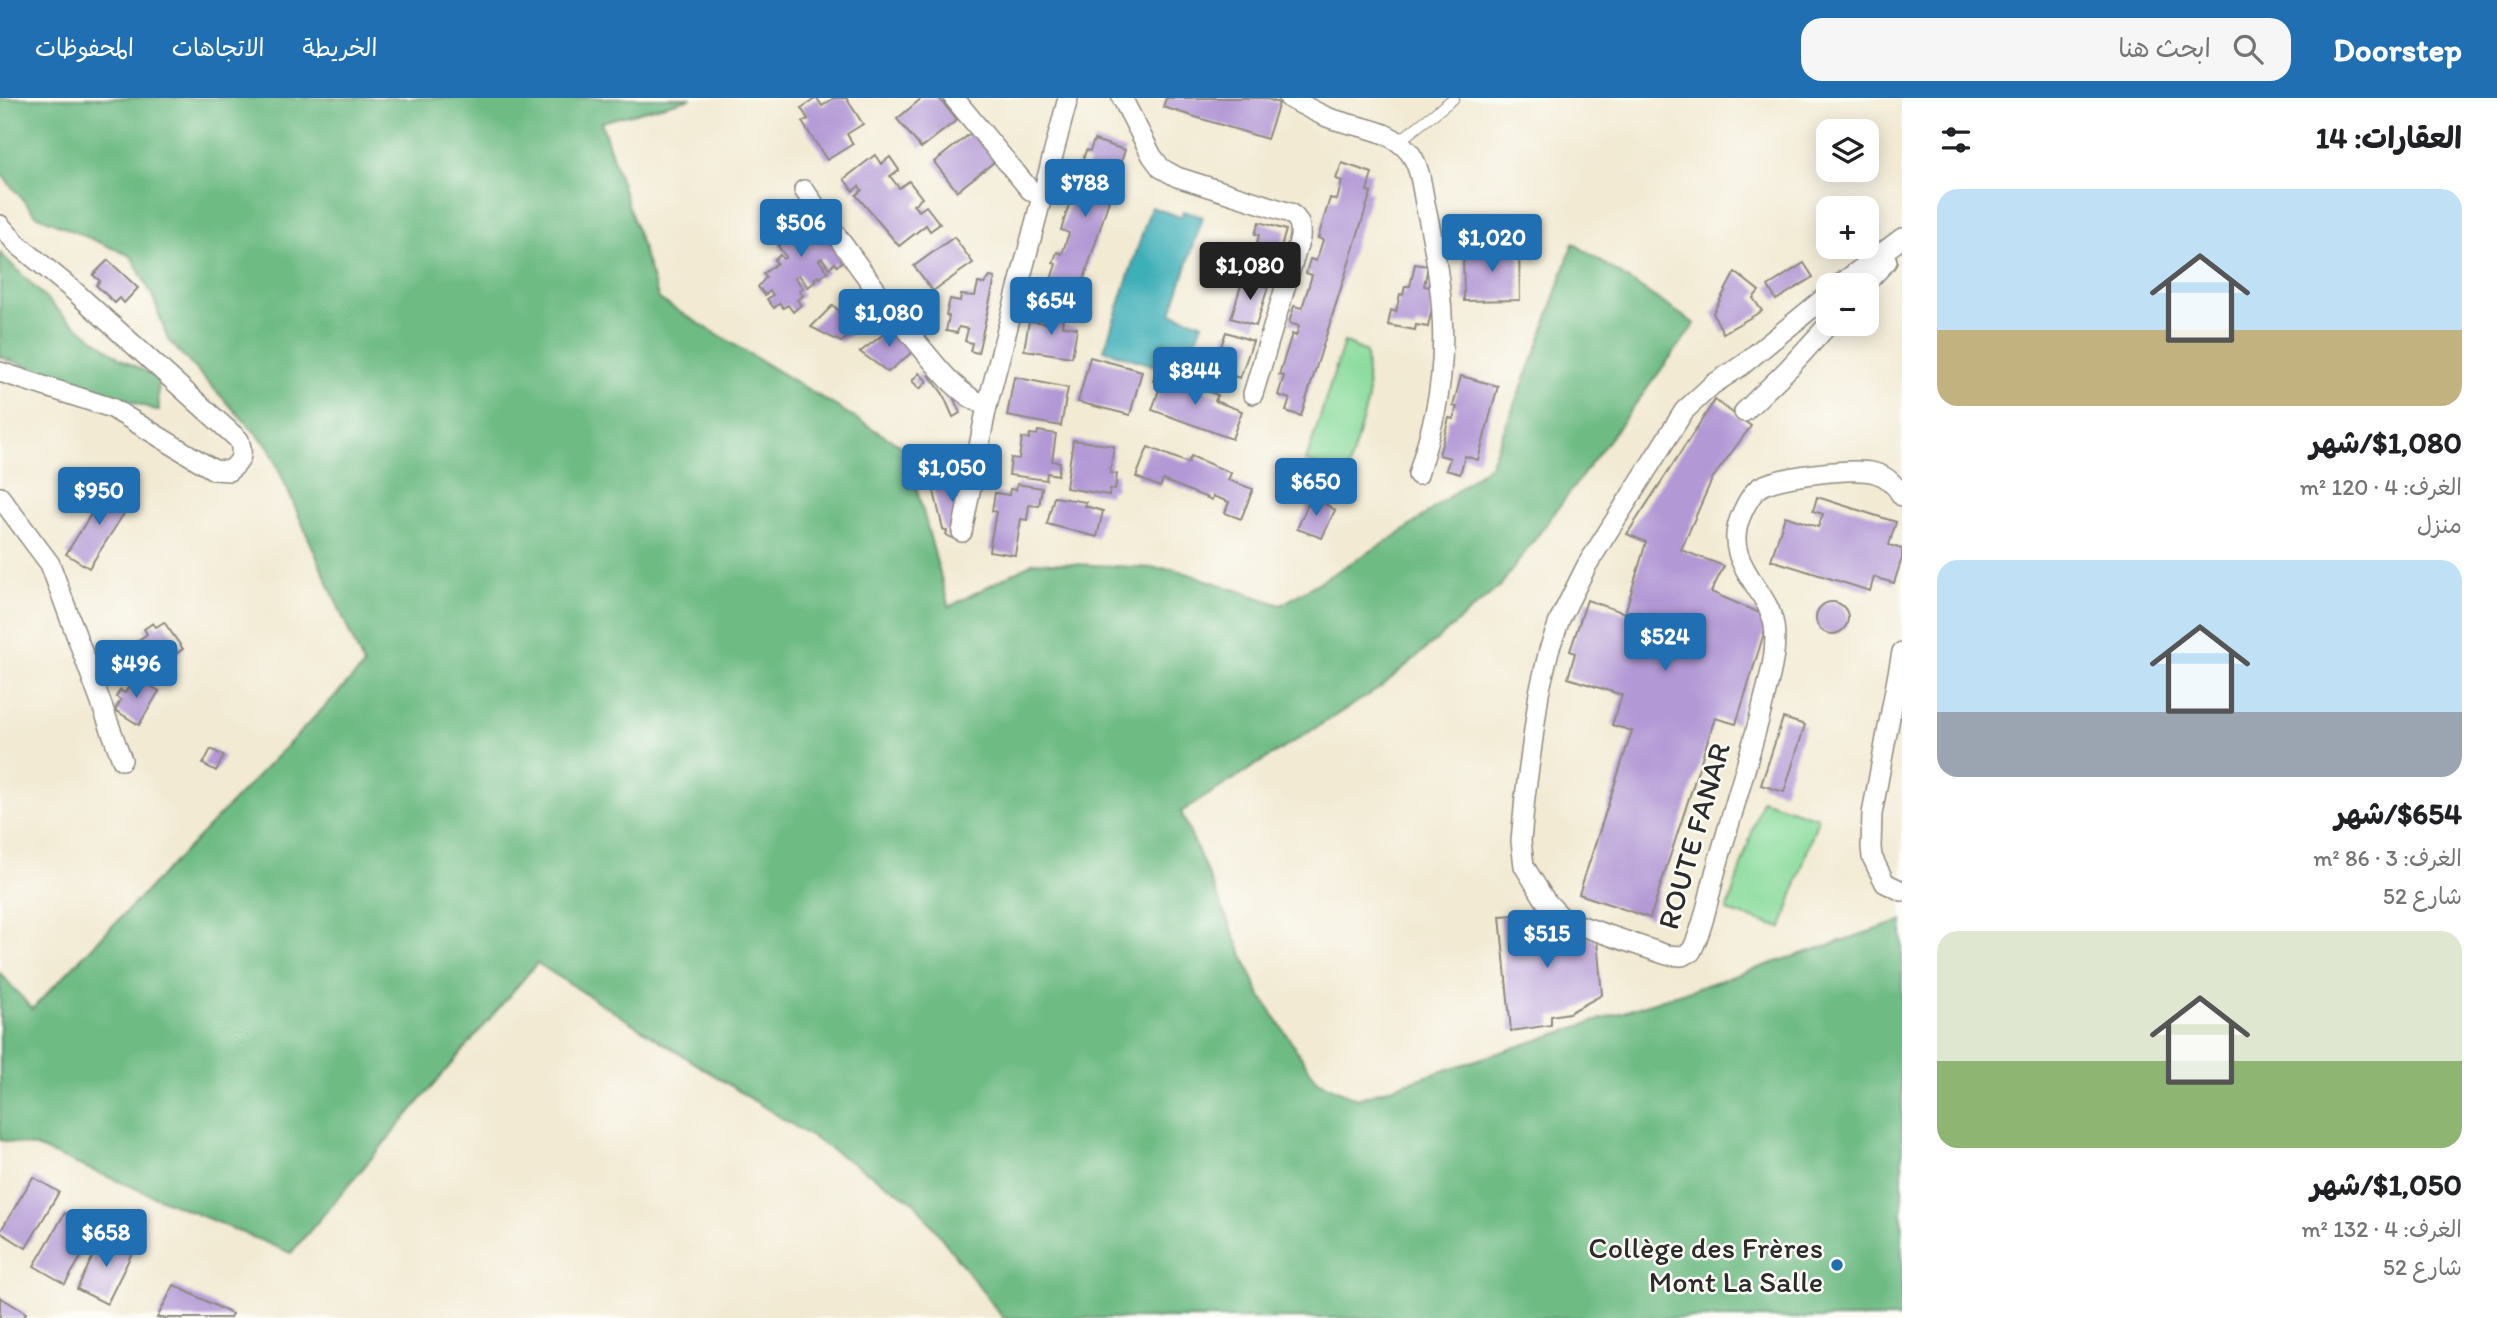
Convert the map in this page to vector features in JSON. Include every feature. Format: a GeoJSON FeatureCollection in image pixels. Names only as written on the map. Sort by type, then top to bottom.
{"type":"FeatureCollection","features":[{"type":"Feature","properties":{"kind":"street"},"geometry":{"type":"LineString","coordinates":[[954,98],[1030,190],[1043,198]]}},
{"type":"Feature","properties":{"kind":"street"},"geometry":{"type":"LineString","coordinates":[[962,532],[987,405],[1068,98]]}},
{"type":"Feature","properties":{"kind":"street"},"geometry":{"type":"LineString","coordinates":[[1122,98],[1161,168],[1177,177],[1290,213],[1301,226],[1300,238],[1253,394]]}},
{"type":"Feature","properties":{"kind":"street"},"geometry":{"type":"LineString","coordinates":[[1289,98],[1329,118],[1364,126],[1397,143],[1409,152],[1416,165],[1434,245],[1442,309],[1441,369],[1437,401],[1418,475]]}},
{"type":"Feature","properties":{"kind":"street"},"geometry":{"type":"LineString","coordinates":[[804,190],[888,307],[942,372],[964,394],[987,405]]}},
{"type":"Feature","properties":{"kind":"street"},"geometry":{"type":"LineString","coordinates":[[0,225],[17,244],[73,290],[239,440],[243,453],[238,464],[229,471],[214,470],[112,408],[0,372]]}},
{"type":"Feature","properties":{"kind":"street"},"geometry":{"type":"LineString","coordinates":[[1855,273],[1902,238]]}},
{"type":"Feature","properties":{"kind":"street"},"geometry":{"type":"LineString","coordinates":[[1875,273],[1902,245]]}},
{"type":"Feature","properties":{"kind":"street","name":"ROUTE FANAR"},"geometry":{"type":"LineString","coordinates":[[1816,304],[1741,366],[1712,385],[1684,411],[1587,565],[1560,620],[1549,650],[1539,693],[1521,841],[1524,866],[1545,900],[1564,920],[1667,956],[1682,956],[1690,952],[1749,760],[1772,667],[1774,623],[1747,573],[1737,544],[1739,520],[1745,506],[1755,491],[1782,479],[1856,471],[1875,473],[1889,480],[1902,496]]}},
{"type":"Feature","properties":{"kind":"street"},"geometry":{"type":"LineString","coordinates":[[1744,412],[1789,369],[1818,336]]}},
{"type":"Feature","properties":{"kind":"street"},"geometry":{"type":"LineString","coordinates":[[0,497],[50,564],[122,760]]}},
{"type":"Feature","properties":{"kind":"street"},"geometry":{"type":"LineString","coordinates":[[1902,652],[1872,814],[1871,847],[1872,857],[1885,883],[1902,891]]}},
{"type":"Feature","properties":{"kind":"lane"},"geometry":{"type":"LineString","coordinates":[[1397,143],[1454,98]]}},
{"type":"Feature","properties":{"kind":"green space"},"geometry":{"type":"Polygon","coordinates":[[[0,98],[692,98],[601,122],[659,299],[906,449],[949,607],[1034,562],[1174,569],[1281,605],[1404,531],[1490,465],[1538,347],[1573,243],[1695,324],[1500,586],[1381,687],[1181,812],[1259,993],[1317,1081],[1357,1099],[1902,921],[1902,1318],[1003,1318],[914,1202],[537,963],[291,1253],[36,1147],[0,1140],[0,973],[32,1009],[364,666],[269,447],[168,340],[153,297],[131,256],[36,215],[0,173],[0,98]]]}},
{"type":"Feature","properties":{"kind":"green space"},"geometry":{"type":"Polygon","coordinates":[[[0,253],[64,316],[121,359],[158,378],[159,411],[0,357],[0,253]]]}},
{"type":"Feature","properties":{"kind":"green space"},"geometry":{"type":"Polygon","coordinates":[[[1344,342],[1366,352],[1368,400],[1347,474],[1306,461],[1344,342]]]}},
{"type":"Feature","properties":{"kind":"green space"},"geometry":{"type":"Polygon","coordinates":[[[1762,800],[1818,818],[1782,928],[1727,911],[1762,800]]]}},
{"type":"Feature","properties":{"kind":"water"},"geometry":{"type":"Polygon","coordinates":[[[1151,207],[1181,217],[1183,211],[1203,217],[1171,313],[1202,323],[1192,351],[1163,342],[1155,366],[1104,350],[1151,207]]]}},
{"type":"Feature","properties":{"kind":"building"},"geometry":{"type":"Polygon","coordinates":[[[817,98],[822,106],[834,98],[846,98],[863,124],[847,134],[853,144],[827,160],[802,122],[808,119],[801,108],[817,98]]]}},
{"type":"Feature","properties":{"kind":"building"},"geometry":{"type":"Polygon","coordinates":[[[922,98],[939,98],[957,120],[921,148],[897,119],[922,98]]]}},
{"type":"Feature","properties":{"kind":"building"},"geometry":{"type":"Polygon","coordinates":[[[1166,98],[1264,98],[1279,103],[1267,139],[1163,107],[1166,98]]]}},
{"type":"Feature","properties":{"kind":"building"},"geometry":{"type":"Polygon","coordinates":[[[975,130],[998,159],[957,191],[934,162],[975,130]]]}},
{"type":"Feature","properties":{"kind":"building"},"geometry":{"type":"Polygon","coordinates":[[[1094,140],[1125,150],[1077,301],[1047,292],[1057,252],[1062,254],[1069,233],[1061,230],[1077,180],[1083,182],[1089,162],[1083,160],[1086,150],[1090,151],[1094,140]]]}},
{"type":"Feature","properties":{"kind":"building"},"geometry":{"type":"Polygon","coordinates":[[[875,155],[881,164],[890,157],[899,170],[890,176],[899,188],[909,181],[922,198],[913,205],[919,211],[926,206],[940,224],[930,231],[926,225],[899,246],[856,195],[862,190],[859,186],[853,191],[844,179],[875,155]]]}},
{"type":"Feature","properties":{"kind":"building"},"geometry":{"type":"Polygon","coordinates":[[[1342,163],[1372,173],[1367,191],[1371,192],[1301,416],[1286,411],[1290,399],[1278,395],[1284,376],[1279,375],[1292,334],[1296,336],[1299,326],[1289,323],[1294,306],[1302,308],[1312,275],[1306,273],[1310,259],[1316,261],[1323,240],[1318,238],[1330,198],[1337,200],[1342,181],[1336,179],[1342,163]]]}},
{"type":"Feature","properties":{"kind":"building"},"geometry":{"type":"Polygon","coordinates":[[[806,200],[847,258],[837,266],[835,263],[829,268],[822,258],[819,260],[828,272],[814,279],[816,281],[808,287],[799,275],[795,278],[803,288],[799,291],[803,296],[797,300],[801,305],[793,312],[788,305],[783,308],[780,303],[774,308],[767,299],[773,295],[770,291],[765,295],[758,287],[766,277],[763,274],[777,263],[774,260],[780,255],[783,259],[786,257],[778,246],[787,236],[785,234],[797,225],[790,217],[796,212],[794,209],[806,200]]]}},
{"type":"Feature","properties":{"kind":"building"},"geometry":{"type":"Polygon","coordinates":[[[1259,222],[1286,230],[1274,271],[1261,267],[1259,273],[1245,269],[1251,249],[1255,250],[1259,235],[1255,234],[1259,222]]]}},
{"type":"Feature","properties":{"kind":"building"},"geometry":{"type":"Polygon","coordinates":[[[954,237],[973,263],[933,291],[914,266],[954,237]]]}},
{"type":"Feature","properties":{"kind":"building"},"geometry":{"type":"Polygon","coordinates":[[[1519,246],[1520,300],[1464,301],[1463,247],[1519,246]]]}},
{"type":"Feature","properties":{"kind":"building"},"geometry":{"type":"Polygon","coordinates":[[[108,260],[138,288],[124,303],[120,298],[115,303],[96,285],[100,281],[93,275],[108,260]]]}},
{"type":"Feature","properties":{"kind":"building"},"geometry":{"type":"Polygon","coordinates":[[[1804,263],[1813,277],[1776,300],[1768,286],[1804,263]]]}},
{"type":"Feature","properties":{"kind":"building"},"geometry":{"type":"Polygon","coordinates":[[[1415,264],[1428,266],[1424,286],[1436,288],[1428,327],[1416,325],[1415,330],[1388,325],[1391,310],[1396,312],[1400,294],[1403,295],[1405,286],[1410,286],[1415,264]]]}},
{"type":"Feature","properties":{"kind":"building"},"geometry":{"type":"Polygon","coordinates":[[[1735,272],[1759,291],[1753,298],[1762,311],[1723,333],[1713,313],[1735,272]]]}},
{"type":"Feature","properties":{"kind":"building"},"geometry":{"type":"Polygon","coordinates":[[[990,277],[995,278],[978,353],[970,351],[972,343],[965,341],[968,329],[959,327],[957,333],[946,331],[949,316],[946,315],[950,299],[960,301],[961,295],[975,296],[978,283],[984,284],[990,277]]]}},
{"type":"Feature","properties":{"kind":"building"},"geometry":{"type":"Polygon","coordinates":[[[1243,279],[1268,287],[1256,326],[1231,318],[1243,279]]]}},
{"type":"Feature","properties":{"kind":"building"},"geometry":{"type":"Polygon","coordinates":[[[866,284],[881,309],[867,320],[865,317],[853,327],[856,330],[841,342],[811,327],[833,305],[846,319],[854,313],[842,299],[846,296],[848,299],[866,284]]]}},
{"type":"Feature","properties":{"kind":"building"},"geometry":{"type":"Polygon","coordinates":[[[1046,316],[1063,318],[1062,326],[1077,328],[1072,357],[1024,350],[1029,321],[1045,323],[1046,316]]]}},
{"type":"Feature","properties":{"kind":"building"},"geometry":{"type":"Polygon","coordinates":[[[896,325],[916,349],[888,372],[860,352],[896,325]]]}},
{"type":"Feature","properties":{"kind":"building"},"geometry":{"type":"Polygon","coordinates":[[[1226,332],[1253,341],[1240,378],[1230,375],[1226,385],[1211,380],[1218,359],[1221,360],[1226,348],[1221,346],[1226,332]]]}},
{"type":"Feature","properties":{"kind":"building"},"geometry":{"type":"Polygon","coordinates":[[[1090,357],[1142,371],[1130,415],[1078,402],[1090,357]]]}},
{"type":"Feature","properties":{"kind":"building"},"geometry":{"type":"Polygon","coordinates":[[[935,371],[951,392],[960,413],[953,417],[943,394],[929,375],[935,371]]]}},
{"type":"Feature","properties":{"kind":"building"},"geometry":{"type":"Polygon","coordinates":[[[919,373],[927,381],[920,389],[912,381],[919,373]]]}},
{"type":"Feature","properties":{"kind":"building"},"geometry":{"type":"Polygon","coordinates":[[[1156,373],[1218,395],[1215,401],[1242,411],[1232,439],[1152,410],[1161,384],[1153,381],[1156,373]]]}},
{"type":"Feature","properties":{"kind":"building"},"geometry":{"type":"Polygon","coordinates":[[[1461,376],[1498,386],[1478,460],[1465,456],[1460,474],[1446,470],[1450,458],[1439,455],[1449,418],[1453,419],[1457,407],[1453,406],[1461,376]]]}},
{"type":"Feature","properties":{"kind":"building"},"geometry":{"type":"Polygon","coordinates":[[[1014,377],[1068,388],[1061,426],[1007,416],[1014,377]]]}},
{"type":"Feature","properties":{"kind":"building"},"geometry":{"type":"Polygon","coordinates":[[[1715,400],[1751,426],[1712,479],[1681,550],[1724,566],[1711,592],[1769,617],[1736,724],[1715,718],[1650,918],[1579,894],[1632,731],[1612,725],[1622,695],[1568,678],[1575,653],[1570,651],[1587,600],[1625,613],[1646,542],[1627,534],[1715,400]]]}},
{"type":"Feature","properties":{"kind":"building"},"geometry":{"type":"Polygon","coordinates":[[[1038,431],[1056,434],[1052,461],[1060,462],[1058,475],[1047,473],[1046,480],[1009,475],[1011,458],[1019,459],[1022,438],[1029,439],[1030,434],[1037,435],[1038,431]]]}},
{"type":"Feature","properties":{"kind":"building"},"geometry":{"type":"Polygon","coordinates":[[[1073,440],[1114,446],[1110,473],[1117,474],[1115,490],[1110,489],[1109,495],[1066,488],[1073,440]]]}},
{"type":"Feature","properties":{"kind":"building"},"geometry":{"type":"Polygon","coordinates":[[[1148,447],[1188,463],[1191,456],[1231,473],[1228,480],[1253,489],[1241,519],[1225,513],[1229,502],[1213,496],[1212,500],[1163,480],[1160,487],[1136,477],[1148,447]]]}},
{"type":"Feature","properties":{"kind":"building"},"geometry":{"type":"Polygon","coordinates":[[[959,471],[969,473],[958,541],[946,535],[947,531],[943,529],[932,483],[952,485],[953,480],[958,480],[959,471]]]}},
{"type":"Feature","properties":{"kind":"building"},"geometry":{"type":"Polygon","coordinates":[[[1017,484],[1042,488],[1039,506],[1029,505],[1027,520],[1021,519],[1015,555],[989,551],[996,512],[992,511],[995,493],[1009,495],[1010,489],[1016,490],[1017,484]]]}},
{"type":"Feature","properties":{"kind":"building"},"geometry":{"type":"Polygon","coordinates":[[[108,487],[132,501],[89,568],[66,554],[108,487]]]}},
{"type":"Feature","properties":{"kind":"building"},"geometry":{"type":"Polygon","coordinates":[[[1312,495],[1335,510],[1322,538],[1297,529],[1312,495]]]}},
{"type":"Feature","properties":{"kind":"building"},"geometry":{"type":"Polygon","coordinates":[[[1054,497],[1086,502],[1085,506],[1103,511],[1097,537],[1047,524],[1054,497]]]}},
{"type":"Feature","properties":{"kind":"building"},"geometry":{"type":"Polygon","coordinates":[[[1817,497],[1896,522],[1889,545],[1902,549],[1902,558],[1894,583],[1874,577],[1870,591],[1771,560],[1785,516],[1818,527],[1823,514],[1813,511],[1817,497]]]}},
{"type":"Feature","properties":{"kind":"building"},"geometry":{"type":"Polygon","coordinates":[[[1832,602],[1843,607],[1848,618],[1843,629],[1832,634],[1821,629],[1816,618],[1821,607],[1832,602]]]}},
{"type":"Feature","properties":{"kind":"building"},"geometry":{"type":"Polygon","coordinates":[[[164,622],[183,649],[149,672],[130,646],[147,634],[144,629],[153,623],[156,627],[164,622]]]}},
{"type":"Feature","properties":{"kind":"building"},"geometry":{"type":"Polygon","coordinates":[[[135,676],[159,691],[139,725],[115,710],[121,700],[116,697],[120,690],[125,693],[135,676]]]}},
{"type":"Feature","properties":{"kind":"building"},"geometry":{"type":"Polygon","coordinates":[[[1783,718],[1805,725],[1784,792],[1761,785],[1783,718]]]}},
{"type":"Feature","properties":{"kind":"building"},"geometry":{"type":"Polygon","coordinates":[[[211,749],[224,756],[216,771],[203,764],[211,749]]]}},
{"type":"Feature","properties":{"kind":"building"},"geometry":{"type":"Polygon","coordinates":[[[1546,913],[1548,924],[1565,924],[1597,941],[1602,995],[1569,1013],[1551,1016],[1551,1025],[1511,1031],[1500,916],[1546,913]]]}},
{"type":"Feature","properties":{"kind":"building"},"geometry":{"type":"Polygon","coordinates":[[[33,1177],[59,1192],[26,1248],[0,1232],[33,1177]]]}},
{"type":"Feature","properties":{"kind":"building"},"geometry":{"type":"Polygon","coordinates":[[[65,1213],[96,1232],[65,1284],[34,1266],[65,1213]]]}},
{"type":"Feature","properties":{"kind":"building"},"geometry":{"type":"Polygon","coordinates":[[[104,1234],[134,1249],[107,1304],[77,1289],[104,1234]]]}},
{"type":"Feature","properties":{"kind":"building"},"geometry":{"type":"Polygon","coordinates":[[[174,1285],[232,1314],[230,1318],[157,1318],[174,1285]]]}},
{"type":"Feature","properties":{"kind":"building"},"geometry":{"type":"Polygon","coordinates":[[[0,1297],[26,1313],[23,1318],[0,1318],[0,1297]]]}},
{"type":"Feature","properties":{"kind":"place","name":"Collège des Frères Mont La Salle"},"geometry":{"type":"Point","coordinates":[1837,1265]}}]}
